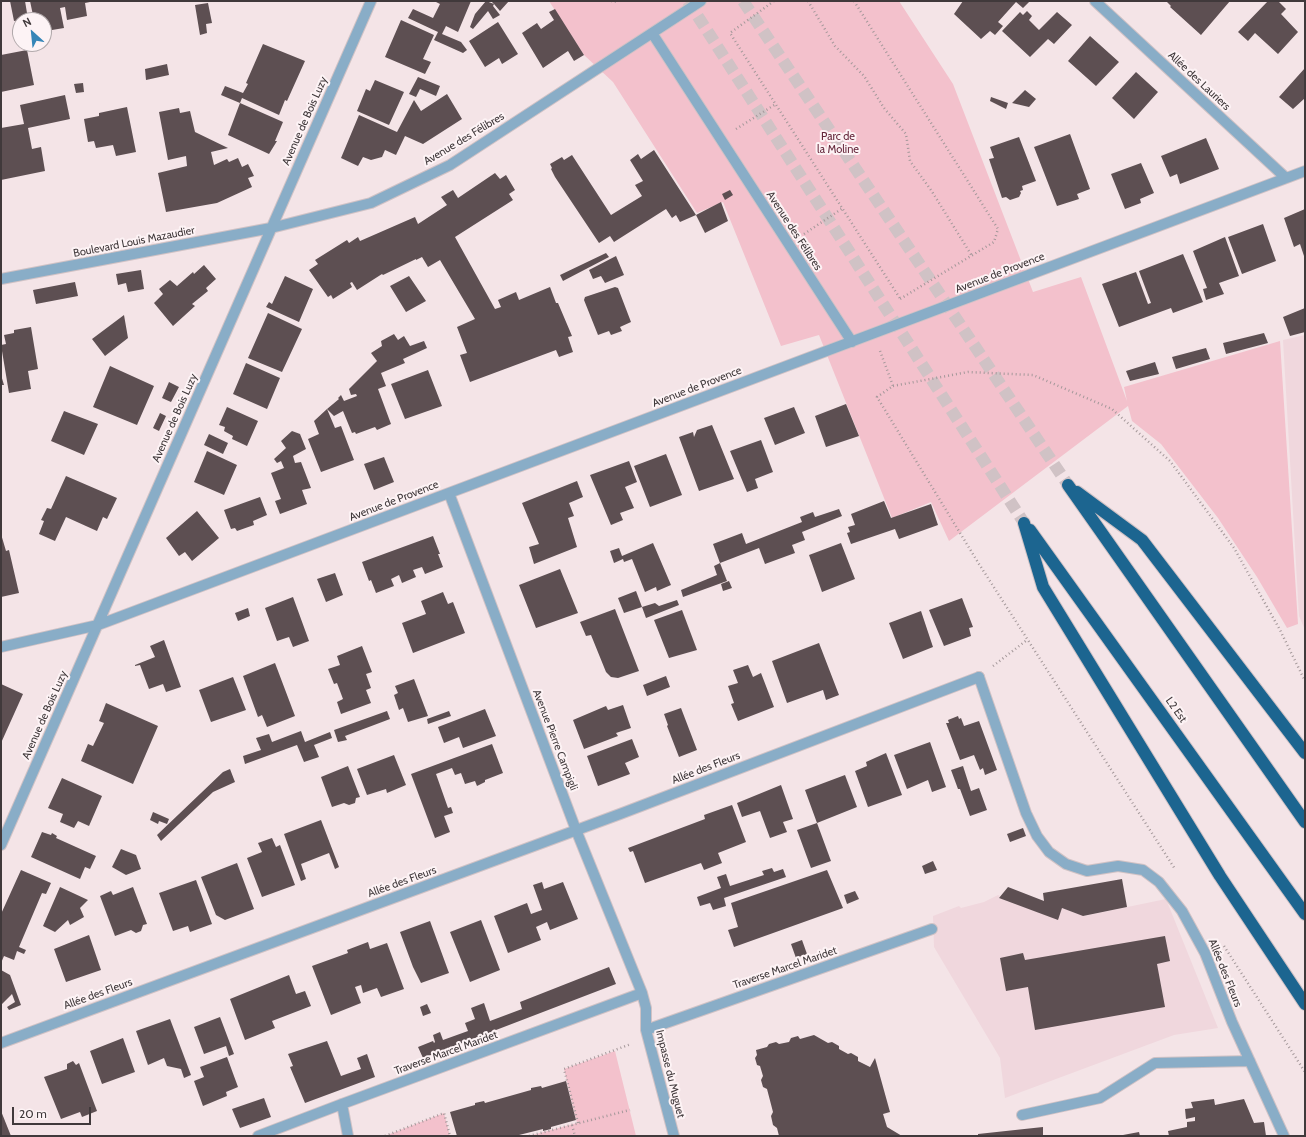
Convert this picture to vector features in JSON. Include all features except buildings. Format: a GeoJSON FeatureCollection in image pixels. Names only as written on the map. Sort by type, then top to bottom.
{"type":"FeatureCollection","features":[{"type":"Feature","properties":{"kind":"highway"},"geometry":{"type":"LineString","coordinates":[[1305,753],[1142,540],[1068,486],[1305,822]]}},
{"type":"Feature","properties":{"kind":"highway","name":"L2 Est"},"geometry":{"type":"LineString","coordinates":[[1305,914],[1024,523],[1043,587],[1220,876],[1305,1004]]}},
{"type":"Feature","properties":{"kind":"street","name":"Avenue de Bois Luzy"},"geometry":{"type":"LineString","coordinates":[[1,845],[372,1]]}},
{"type":"Feature","properties":{"kind":"street","name":"Avenue des Félibres"},"geometry":{"type":"LineString","coordinates":[[271,228],[371,203],[450,164],[701,1]]}},
{"type":"Feature","properties":{"kind":"street","name":"Allée des Lauriers"},"geometry":{"type":"LineString","coordinates":[[1095,1],[1286,178]]}},
{"type":"Feature","properties":{"kind":"street","name":"Avenue des Félibres"},"geometry":{"type":"LineString","coordinates":[[652,33],[852,342]]}},
{"type":"Feature","properties":{"kind":"street","name":"Avenue de Provence"},"geometry":{"type":"LineString","coordinates":[[1,647],[98,625],[1305,171]]}},
{"type":"Feature","properties":{"kind":"street","name":"Boulevard Louis Mazaudier"},"geometry":{"type":"LineString","coordinates":[[1,279],[271,228]]}},
{"type":"Feature","properties":{"kind":"street","name":"Avenue Pierre Campigli"},"geometry":{"type":"LineString","coordinates":[[449,493],[576,830],[642,993]]}},
{"type":"Feature","properties":{"kind":"street","name":"Allée des Fleurs"},"geometry":{"type":"LineString","coordinates":[[1,1043],[576,830],[979,677],[1026,813],[1037,836],[1049,852],[1066,864],[1086,871],[1118,866],[1143,870],[1158,882],[1182,912],[1205,953],[1232,1022],[1284,1136]]}},
{"type":"Feature","properties":{"kind":"street","name":"Traverse Marcel Maridet"},"geometry":{"type":"LineString","coordinates":[[647,1033],[932,929]]}},
{"type":"Feature","properties":{"kind":"street","name":"Impasse du Muguet"},"geometry":{"type":"LineString","coordinates":[[642,993],[646,1008],[647,1033],[674,1136]]}},
{"type":"Feature","properties":{"kind":"street","name":"Traverse Marcel Maridet"},"geometry":{"type":"LineString","coordinates":[[258,1136],[642,993]]}},
{"type":"Feature","properties":{"kind":"street"},"geometry":{"type":"LineString","coordinates":[[1022,1115],[1100,1098],[1155,1063],[1250,1061]]}},
{"type":"Feature","properties":{"kind":"street"},"geometry":{"type":"LineString","coordinates":[[342,1104],[348,1136]]}},
{"type":"Feature","properties":{"kind":"path"},"geometry":{"type":"LineString","coordinates":[[612,1],[613,3],[616,1]]}},
{"type":"Feature","properties":{"kind":"path"},"geometry":{"type":"LineString","coordinates":[[774,1],[730,33],[913,319]]}},
{"type":"Feature","properties":{"kind":"path"},"geometry":{"type":"LineString","coordinates":[[808,1],[835,46],[864,76],[884,108],[906,134],[910,162],[931,190],[972,256]]}},
{"type":"Feature","properties":{"kind":"path"},"geometry":{"type":"LineString","coordinates":[[854,1],[998,229],[994,242],[900,299]]}},
{"type":"Feature","properties":{"kind":"path"},"geometry":{"type":"LineString","coordinates":[[734,130],[776,104]]}},
{"type":"Feature","properties":{"kind":"path"},"geometry":{"type":"LineString","coordinates":[[802,235],[843,208]]}},
{"type":"Feature","properties":{"kind":"path"},"geometry":{"type":"LineString","coordinates":[[871,335],[882,354],[893,386]]}},
{"type":"Feature","properties":{"kind":"path"},"geometry":{"type":"LineString","coordinates":[[1179,875],[1027,640],[877,397],[893,386],[968,372],[1033,375],[1112,409],[1170,461],[1234,548],[1280,630],[1305,681]]}},
{"type":"Feature","properties":{"kind":"path"},"geometry":{"type":"LineString","coordinates":[[979,677],[1027,640]]}},
{"type":"Feature","properties":{"kind":"path"},"geometry":{"type":"LineString","coordinates":[[1221,941],[1305,1072]]}},
{"type":"Feature","properties":{"kind":"path"},"geometry":{"type":"LineString","coordinates":[[578,1123],[564,1069],[615,1050],[647,1033]]}},
{"type":"Feature","properties":{"kind":"path"},"geometry":{"type":"LineString","coordinates":[[529,1136],[630,1110]]}},
{"type":"Feature","properties":{"kind":"path"},"geometry":{"type":"LineString","coordinates":[[385,1136],[444,1113],[450,1136]]}},
{"type":"Feature","properties":{"kind":"path"},"geometry":{"type":"LineString","coordinates":[[572,1125],[575,1136]]}},
{"type":"Feature","properties":{"kind":"shaded area"},"geometry":{"type":"Polygon","coordinates":[[[1305,335],[1305,630],[1299,616],[1283,340],[1305,335]]]}},
{"type":"Feature","properties":{"kind":"shaded area"},"geometry":{"type":"Polygon","coordinates":[[[998,895],[1000,896],[999,898],[1057,919],[1062,908],[1084,916],[1166,899],[1218,1028],[1174,1035],[1005,1098],[1000,1058],[934,947],[933,916],[959,906],[961,908],[984,902],[998,895]]]}},
{"type":"Feature","properties":{"kind":"green space","name":"Parc de la Moline"},"geometry":{"type":"Polygon","coordinates":[[[549,1],[899,1],[953,84],[1033,292],[1081,277],[1127,401],[1124,387],[1280,341],[1298,624],[1287,628],[1257,577],[1218,518],[1161,444],[1132,421],[1128,406],[949,541],[931,502],[892,518],[819,335],[781,346],[723,202],[697,213],[613,82],[584,55],[549,1]]]}},
{"type":"Feature","properties":{"kind":"green space"},"geometry":{"type":"Polygon","coordinates":[[[615,1051],[636,1136],[529,1136],[577,1123],[564,1069],[615,1051]]]}},
{"type":"Feature","properties":{"kind":"green space"},"geometry":{"type":"Polygon","coordinates":[[[444,1113],[450,1136],[385,1136],[444,1113]]]}},
{"type":"Feature","properties":{"kind":"tunnel"},"geometry":{"type":"LineString","coordinates":[[688,1],[1024,523]]}},
{"type":"Feature","properties":{"kind":"tunnel"},"geometry":{"type":"LineString","coordinates":[[743,1],[1068,485]]}}]}
